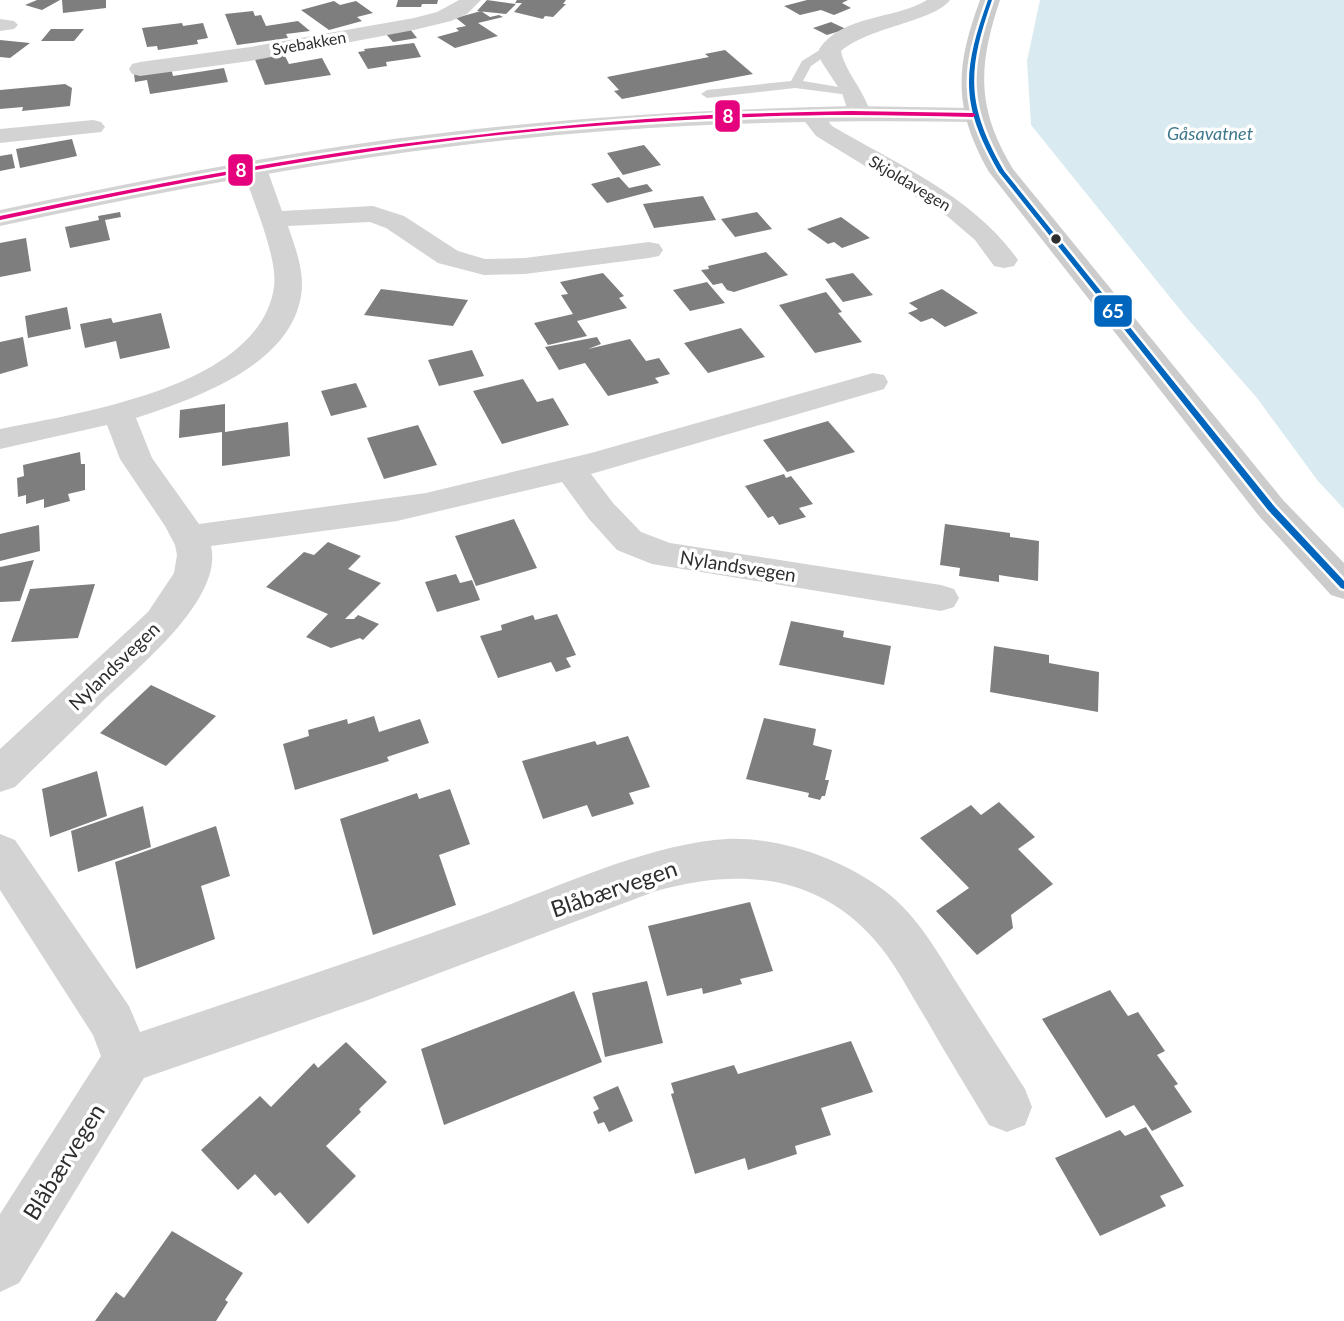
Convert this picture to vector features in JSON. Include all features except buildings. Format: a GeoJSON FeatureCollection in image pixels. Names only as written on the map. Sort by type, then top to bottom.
{"type":"FeatureCollection","features":[{"type":"Feature","properties":{"kind":"main road"},"geometry":{"type":"LineString","coordinates":[[990,0],[971,59],[970,87],[973,116],[988,150],[1002,172],[1271,508],[1344,586]]}},
{"type":"Feature","properties":{"kind":"street","name":"Svebakken"},"geometry":{"type":"LineString","coordinates":[[140,69],[250,54],[414,24],[460,10],[471,0]]}},
{"type":"Feature","properties":{"kind":"street"},"geometry":{"type":"LineString","coordinates":[[856,103],[832,61],[830,49],[839,40],[930,7],[940,0]]}},
{"type":"Feature","properties":{"kind":"street"},"geometry":{"type":"LineString","coordinates":[[0,218],[70,202],[255,170],[405,146],[530,131],[811,114],[856,103],[973,116]]}},
{"type":"Feature","properties":{"kind":"street","name":"Skjoldavegen"},"geometry":{"type":"LineString","coordinates":[[811,114],[824,131],[956,210],[984,234],[1004,260]]}},
{"type":"Feature","properties":{"kind":"street"},"geometry":{"type":"LineString","coordinates":[[0,136],[93,127]]}},
{"type":"Feature","properties":{"kind":"street"},"geometry":{"type":"LineString","coordinates":[[0,439],[119,413],[188,389],[223,371],[250,352],[271,332],[283,309],[288,285],[284,259],[255,170]]}},
{"type":"Feature","properties":{"kind":"street"},"geometry":{"type":"LineString","coordinates":[[271,219],[373,214],[395,222],[448,257],[484,267],[525,266],[649,250]]}},
{"type":"Feature","properties":{"kind":"street"},"geometry":{"type":"LineString","coordinates":[[189,538],[255,526],[370,514],[424,505],[570,469],[873,382]]}},
{"type":"Feature","properties":{"kind":"street","name":"Nylandsvegen"},"geometry":{"type":"LineString","coordinates":[[0,775],[161,622],[183,593],[191,574],[195,555],[189,538],[136,457],[119,413]]}},
{"type":"Feature","properties":{"kind":"street","name":"Nylandsvegen"},"geometry":{"type":"LineString","coordinates":[[570,469],[601,511],[629,541],[665,555],[940,598]]}},
{"type":"Feature","properties":{"kind":"street"},"geometry":{"type":"LineString","coordinates":[[0,853],[112,1023],[127,1060]]}},
{"type":"Feature","properties":{"kind":"street","name":"Blåbærvegen"},"geometry":{"type":"LineString","coordinates":[[0,1264],[127,1060],[368,978],[653,872],[700,860],[737,858],[776,862],[813,874],[849,892],[883,917],[915,958],[1007,1107]]}},
{"type":"Feature","properties":{"kind":"lane"},"geometry":{"type":"LineString","coordinates":[[795,84],[806,64],[830,49]]}},
{"type":"Feature","properties":{"kind":"lane"},"geometry":{"type":"LineString","coordinates":[[707,94],[795,84],[856,103]]}},
{"type":"Feature","properties":{"kind":"water","name":"Gåsavatnet"},"geometry":{"type":"Polygon","coordinates":[[[1040,0],[1344,0],[1344,509],[1318,481],[1257,398],[1186,317],[1031,125],[1027,61],[1040,0]]]}},
{"type":"Feature","properties":{"kind":"transit line","name":"65"},"geometry":{"type":"LineString","coordinates":[[990,0],[975,47],[971,88],[980,129],[1002,172],[1271,508],[1344,586]]}},
{"type":"Feature","properties":{"kind":"transit line","name":"8"},"geometry":{"type":"LineString","coordinates":[[0,218],[240,170],[484,135],[728,116],[851,113],[973,115]]}}]}
